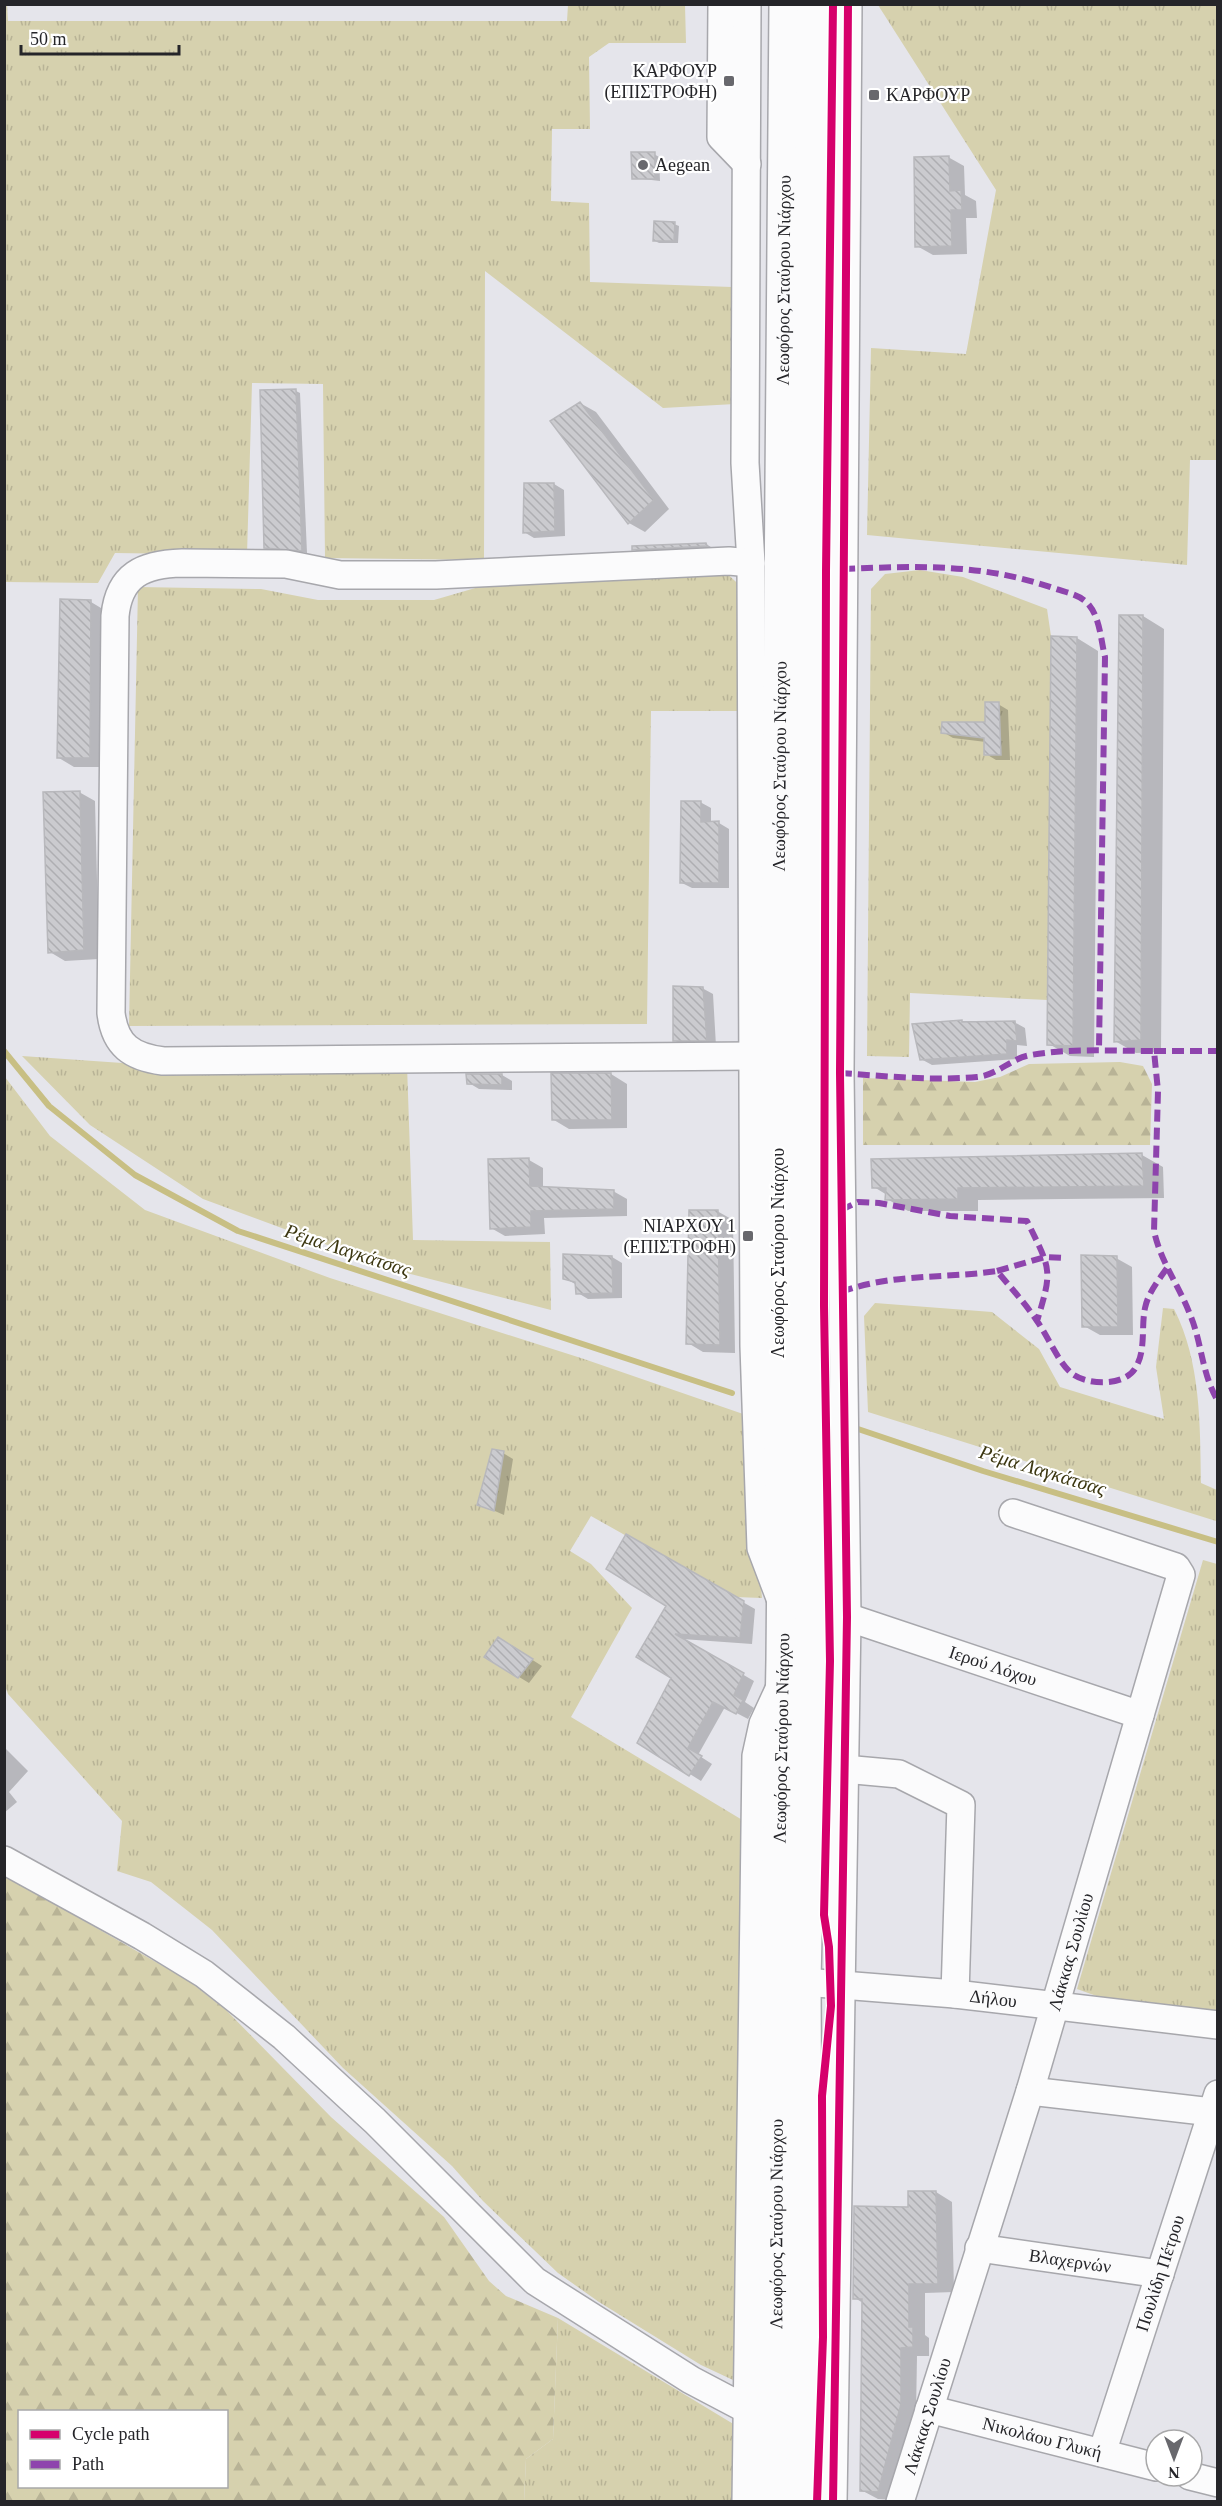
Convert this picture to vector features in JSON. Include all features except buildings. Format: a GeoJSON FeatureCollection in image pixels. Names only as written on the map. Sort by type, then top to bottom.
{"type":"FeatureCollection","features":[{"type":"Feature","properties":{"kind":"main road","name":"Λεωφόρος Σταύρου Νιάρχου"},"geometry":{"type":"LineString","coordinates":[[772,2502],[776,2409],[777,1986],[784,1609],[777,1289],[777,1083],[786,4]]}},
{"type":"Feature","properties":{"kind":"main road","name":"Λεωφόρος Σταύρου Νιάρχου"},"geometry":{"type":"LineString","coordinates":[[802,2502],[806,2369],[804,1982],[812,1614],[807,1334],[807,483],[814,4]]}},
{"type":"Feature","properties":{"kind":"street"},"geometry":{"type":"LineString","coordinates":[[722,4],[721,137],[747,164]]}},
{"type":"Feature","properties":{"kind":"street"},"geometry":{"type":"LineString","coordinates":[[747,4],[745,463],[751,563],[754,1346],[761,1548],[784,1609]]}},
{"type":"Feature","properties":{"kind":"street"},"geometry":{"type":"LineString","coordinates":[[833,2502],[847,1617],[840,1073],[848,4]]}},
{"type":"Feature","properties":{"kind":"street"},"geometry":{"type":"LineString","coordinates":[[751,563],[729,561],[436,576],[340,576],[286,564],[182,563],[165,564],[135,574],[120,591],[115,616],[111,1013],[115,1033],[124,1048],[139,1057],[163,1061],[753,1056]]}},
{"type":"Feature","properties":{"kind":"street","name":"Λάκκας Σουλίου"},"geometry":{"type":"LineString","coordinates":[[900,2502],[1030,2091],[1181,1575],[1176,1567],[1012,1513]]}},
{"type":"Feature","properties":{"kind":"street","name":"Ιερού Λόχου"},"geometry":{"type":"LineString","coordinates":[[847,1617],[1140,1715]]}},
{"type":"Feature","properties":{"kind":"street"},"geometry":{"type":"LineString","coordinates":[[746,2502],[756,1756],[764,1724],[783,1682]]}},
{"type":"Feature","properties":{"kind":"street"},"geometry":{"type":"LineString","coordinates":[[844,1769],[899,1774],[961,1805],[955,1994]]}},
{"type":"Feature","properties":{"kind":"street"},"geometry":{"type":"LineString","coordinates":[[4,1860],[142,1936],[204,1974],[284,2037],[375,2121],[535,2281],[691,2380],[748,2410]]}},
{"type":"Feature","properties":{"kind":"street","name":"Δήλου"},"geometry":{"type":"LineString","coordinates":[[804,1982],[955,1994],[1218,2025]]}},
{"type":"Feature","properties":{"kind":"street"},"geometry":{"type":"LineString","coordinates":[[1030,2091],[1215,2103]]}},
{"type":"Feature","properties":{"kind":"street","name":"Πουλίδη Πέτρου"},"geometry":{"type":"LineString","coordinates":[[1102,2453],[1215,2103]]}},
{"type":"Feature","properties":{"kind":"street","name":"Βλαχερνών"},"geometry":{"type":"LineString","coordinates":[[979,2248],[1160,2274]]}},
{"type":"Feature","properties":{"kind":"street","name":"Νικολάου Γλυκή"},"geometry":{"type":"LineString","coordinates":[[929,2409],[1144,2464]]}},
{"type":"Feature","properties":{"kind":"green space"},"geometry":{"type":"Polygon","coordinates":[[[5,5],[7,5],[8,21],[567,21],[568,5],[685,5],[686,43],[609,43],[589,57],[590,129],[552,129],[551,201],[589,203],[590,282],[732,287],[735,404],[663,408],[485,271],[484,560],[325,558],[323,384],[252,383],[247,555],[115,553],[98,583],[5,582],[5,5]]]}},
{"type":"Feature","properties":{"kind":"green space"},"geometry":{"type":"Polygon","coordinates":[[[878,5],[1217,5],[1217,460],[1190,460],[1187,565],[867,535],[871,348],[966,354],[996,190],[878,5]]]}},
{"type":"Feature","properties":{"kind":"green space"},"geometry":{"type":"Polygon","coordinates":[[[722,569],[747,592],[746,711],[651,711],[647,1024],[129,1026],[138,587],[261,589],[318,600],[434,600],[496,582],[722,569]]]}},
{"type":"Feature","properties":{"kind":"green space"},"geometry":{"type":"Polygon","coordinates":[[[920,570],[963,577],[1047,609],[1051,636],[1048,1000],[910,993],[909,1057],[867,1056],[871,589],[885,574],[920,570]]]}},
{"type":"Feature","properties":{"kind":"green space"},"geometry":{"type":"Polygon","coordinates":[[[22,1056],[151,1065],[407,1065],[413,1240],[550,1242],[551,1310],[395,1270],[203,1199],[90,1125],[22,1056]]]}},
{"type":"Feature","properties":{"kind":"green space"},"geometry":{"type":"Polygon","coordinates":[[[1120,1062],[1143,1066],[1152,1084],[1150,1145],[863,1145],[863,1078],[975,1082],[1000,1077],[1029,1064],[1120,1062]]]}},
{"type":"Feature","properties":{"kind":"green space"},"geometry":{"type":"Polygon","coordinates":[[[5,1077],[50,1136],[145,1210],[330,1278],[584,1359],[746,1415],[762,1598],[735,1597],[591,1516],[570,1551],[591,1564],[632,1608],[571,1717],[749,1824],[740,2374],[733,2380],[701,2365],[599,2302],[558,2273],[483,2201],[452,2166],[343,2068],[212,1930],[151,1882],[117,1871],[122,1821],[8,1694],[5,1686],[5,1077]]]}},
{"type":"Feature","properties":{"kind":"green space"},"geometry":{"type":"Polygon","coordinates":[[[875,1303],[992,1312],[1039,1349],[1060,1387],[1164,1419],[1156,1367],[1163,1308],[1174,1309],[1183,1329],[1194,1372],[1199,1416],[1201,1483],[1217,1490],[1216,1521],[868,1412],[864,1316],[875,1303]]]}},
{"type":"Feature","properties":{"kind":"green space"},"geometry":{"type":"Polygon","coordinates":[[[1203,1560],[1217,1564],[1217,2017],[1116,2003],[1077,1989],[1203,1560]]]}},
{"type":"Feature","properties":{"kind":"green space"},"geometry":{"type":"Polygon","coordinates":[[[4,1875],[189,1981],[226,2010],[331,2117],[444,2217],[489,2281],[506,2296],[558,2318],[553,2439],[526,2459],[524,2501],[5,2501],[4,1875]]]}},
{"type":"Feature","properties":{"kind":"green space"},"geometry":{"type":"Polygon","coordinates":[[[558,2318],[740,2428],[737,2501],[524,2502],[526,2459],[553,2439],[558,2318]]]}},
{"type":"Feature","properties":{"kind":"waterway","name":"Ρέμα Λαγκάτσας"},"geometry":{"type":"LineString","coordinates":[[4,1051],[49,1106],[135,1175],[238,1231],[732,1393]]}},
{"type":"Feature","properties":{"kind":"waterway","name":"Ρέμα Λαγκάτσας"},"geometry":{"type":"LineString","coordinates":[[858,1429],[983,1471],[1218,1542]]}},
{"type":"Feature","properties":{"kind":"marked path"},"geometry":{"type":"LineString","coordinates":[[843,569],[924,567],[1002,574],[1074,595],[1086,602],[1093,610],[1105,657],[1099,1049]]}},
{"type":"Feature","properties":{"kind":"marked path"},"geometry":{"type":"LineString","coordinates":[[840,1073],[891,1077],[977,1077],[985,1076],[1017,1059],[1031,1055],[1077,1051],[1154,1051],[1158,1091],[1154,1231],[1161,1254],[1191,1317],[1205,1370],[1218,1401]]}},
{"type":"Feature","properties":{"kind":"marked path"},"geometry":{"type":"LineString","coordinates":[[1154,1051],[1218,1051]]}},
{"type":"Feature","properties":{"kind":"marked path"},"geometry":{"type":"LineString","coordinates":[[841,1210],[858,1202],[879,1203],[950,1216],[1027,1221],[1041,1250],[1047,1270],[1046,1290],[1037,1321]]}},
{"type":"Feature","properties":{"kind":"marked path"},"geometry":{"type":"LineString","coordinates":[[997,1271],[1045,1257],[1064,1258]]}},
{"type":"Feature","properties":{"kind":"marked path"},"geometry":{"type":"LineString","coordinates":[[841,1292],[899,1279],[997,1271],[1032,1314],[1070,1372],[1085,1380],[1105,1382],[1124,1378],[1136,1367],[1141,1353],[1146,1303],[1167,1268]]}},
{"type":"Feature","properties":{"kind":"cycle path"},"geometry":{"type":"LineString","coordinates":[[817,2502],[823,2337],[822,2096],[831,2006],[829,1947],[824,1915],[830,1661],[824,1306],[826,571],[833,4]]}},
{"type":"Feature","properties":{"kind":"cycle path"},"geometry":{"type":"LineString","coordinates":[[833,2502],[847,1617],[840,1073],[848,4]]}},
{"type":"Feature","properties":{"kind":"place","name":"ΚΑΡΦΟΥΡ (ΕΠΙΣΤΡΟΦΗ)"},"geometry":{"type":"Point","coordinates":[729,81]}},
{"type":"Feature","properties":{"kind":"place","name":"ΚΑΡΦΟΥΡ"},"geometry":{"type":"Point","coordinates":[874,95]}},
{"type":"Feature","properties":{"kind":"place","name":"Aegean"},"geometry":{"type":"Point","coordinates":[643,165]}},
{"type":"Feature","properties":{"kind":"place","name":"ΝΙΑΡΧΟΥ 1 (ΕΠΙΣΤΡΟΦΗ)"},"geometry":{"type":"Point","coordinates":[748,1236]}}]}
